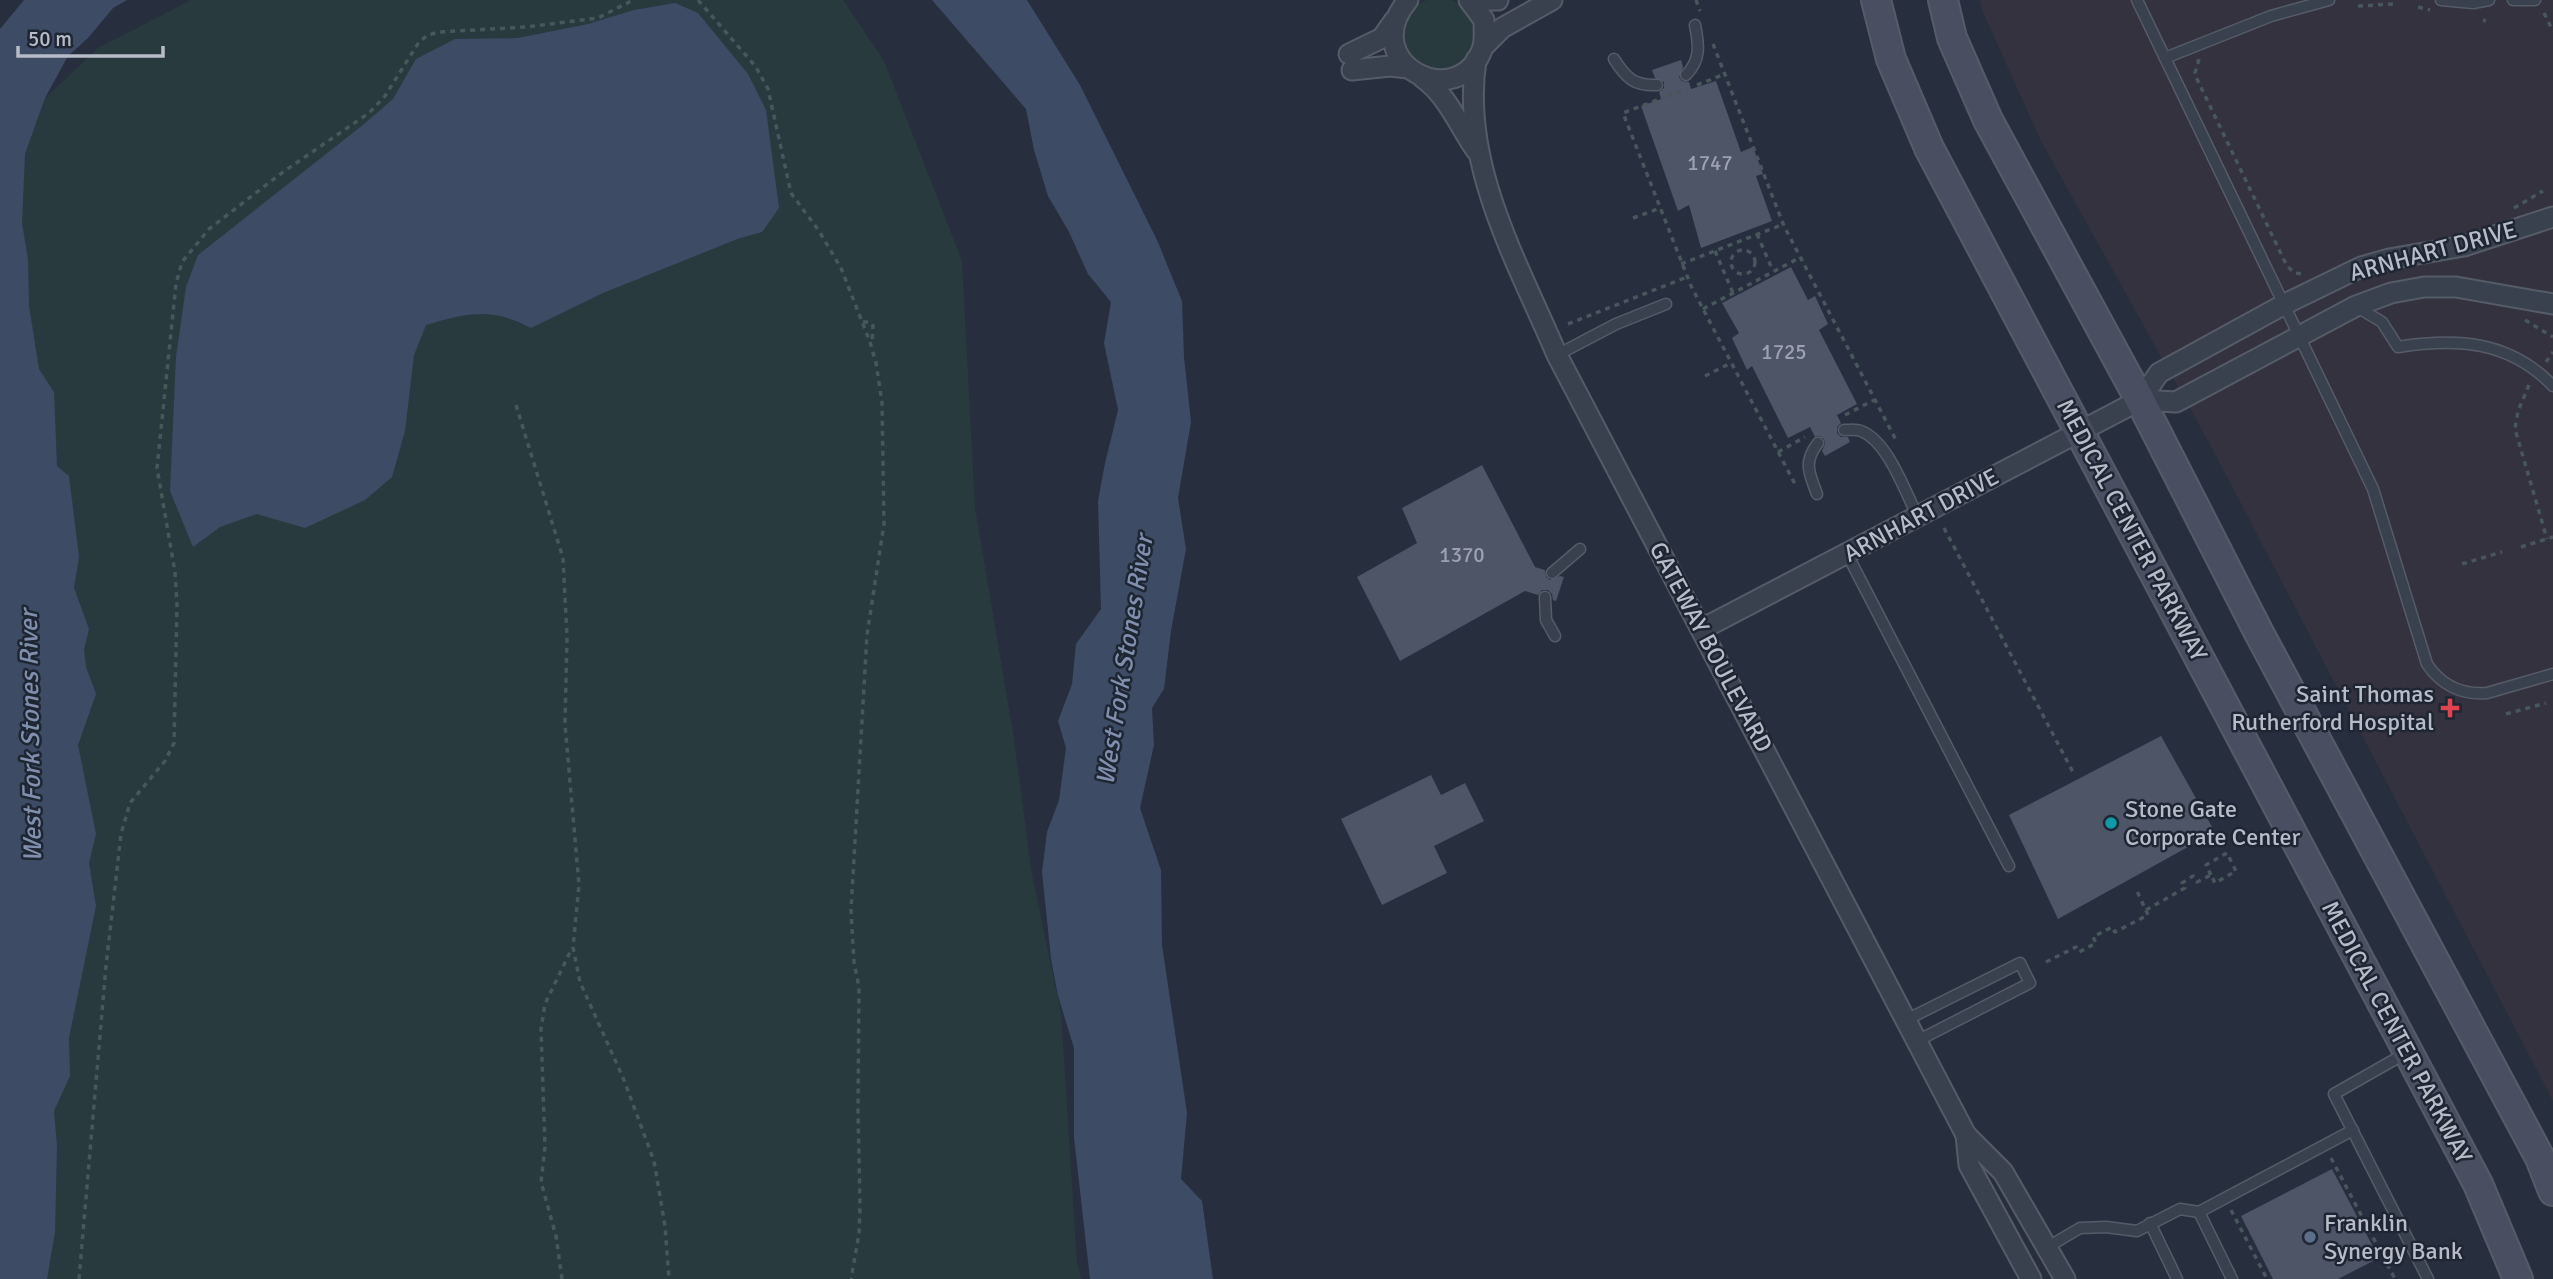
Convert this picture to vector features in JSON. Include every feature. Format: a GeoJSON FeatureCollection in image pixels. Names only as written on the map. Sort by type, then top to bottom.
{"type":"FeatureCollection","features":[{"type":"Feature","properties":{"kind":"main road","name":"MEDICAL CENTER PARKWAY"},"geometry":{"type":"LineString","coordinates":[[1876,0],[1891,59],[1929,148],[2477,1184],[2518,1279]]}},
{"type":"Feature","properties":{"kind":"main road"},"geometry":{"type":"LineString","coordinates":[[1943,0],[1952,37],[1988,120],[2140,400],[2258,631],[2540,1158],[2553,1191]]}},
{"type":"Feature","properties":{"kind":"street"},"geometry":{"type":"LineString","coordinates":[[1469,0],[1484,20],[1473,96],[1477,151]]}},
{"type":"Feature","properties":{"kind":"street"},"geometry":{"type":"LineString","coordinates":[[1482,0],[1498,0]]}},
{"type":"Feature","properties":{"kind":"street"},"geometry":{"type":"LineString","coordinates":[[1403,6],[1382,38],[1351,62],[1416,73],[1437,81],[1453,78],[1464,73],[1502,28],[1552,0]]}},
{"type":"Feature","properties":{"kind":"street"},"geometry":{"type":"LineString","coordinates":[[1403,6],[1393,36],[1401,61],[1442,96],[1477,151]]}},
{"type":"Feature","properties":{"kind":"street","name":"GATEWAY BOULEVARD"},"geometry":{"type":"LineString","coordinates":[[1477,151],[1501,224],[1558,355],[1966,1135],[2003,1172],[2065,1279]]}},
{"type":"Feature","properties":{"kind":"street","name":"ARNHART DRIVE"},"geometry":{"type":"LineString","coordinates":[[1702,629],[2140,400],[2159,373],[2283,305],[2361,267],[2389,259],[2464,246],[2553,217]]}},
{"type":"Feature","properties":{"kind":"street","name":"ARNHART DRIVE"},"geometry":{"type":"LineString","coordinates":[[2140,400],[2176,402],[2356,306],[2391,293],[2441,286],[2553,304]]}},
{"type":"Feature","properties":{"kind":"street","name":"GATEWAY BOULEVARD"},"geometry":{"type":"LineString","coordinates":[[1966,1135],[1969,1165],[2031,1279]]}},
{"type":"Feature","properties":{"kind":"lane"},"geometry":{"type":"LineString","coordinates":[[2137,0],[2373,489],[2423,653],[2432,672],[2455,689],[2475,694],[2553,674]]}},
{"type":"Feature","properties":{"kind":"lane"},"geometry":{"type":"LineString","coordinates":[[2165,58],[2271,16],[2329,0]]}},
{"type":"Feature","properties":{"kind":"lane"},"geometry":{"type":"LineString","coordinates":[[2441,0],[2473,3],[2489,0]]}},
{"type":"Feature","properties":{"kind":"lane"},"geometry":{"type":"LineString","coordinates":[[2513,0],[2535,0]]}},
{"type":"Feature","properties":{"kind":"lane"},"geometry":{"type":"LineString","coordinates":[[1686,75],[1695,67],[1700,47],[1700,24]]}},
{"type":"Feature","properties":{"kind":"lane"},"geometry":{"type":"LineString","coordinates":[[1614,59],[1626,78],[1642,86],[1657,85]]}},
{"type":"Feature","properties":{"kind":"lane"},"geometry":{"type":"LineString","coordinates":[[1558,355],[1616,324],[1666,304]]}},
{"type":"Feature","properties":{"kind":"lane"},"geometry":{"type":"LineString","coordinates":[[2356,306],[2382,322],[2398,347],[2442,341],[2471,344],[2516,358],[2551,382]]}},
{"type":"Feature","properties":{"kind":"lane"},"geometry":{"type":"LineString","coordinates":[[1844,430],[1859,430],[1874,439],[1888,458],[1918,517]]}},
{"type":"Feature","properties":{"kind":"lane"},"geometry":{"type":"LineString","coordinates":[[1817,494],[1808,471],[1810,454],[1818,443]]}},
{"type":"Feature","properties":{"kind":"lane"},"geometry":{"type":"LineString","coordinates":[[1552,573],[1580,549]]}},
{"type":"Feature","properties":{"kind":"lane"},"geometry":{"type":"LineString","coordinates":[[1847,554],[2009,866]]}},
{"type":"Feature","properties":{"kind":"lane"},"geometry":{"type":"LineString","coordinates":[[1545,597],[1546,620],[1555,636]]}},
{"type":"Feature","properties":{"kind":"lane"},"geometry":{"type":"LineString","coordinates":[[1906,1020],[2020,963],[2030,983],[1917,1041]]}},
{"type":"Feature","properties":{"kind":"lane"},"geometry":{"type":"LineString","coordinates":[[2407,1052],[2334,1094],[2428,1279]]}},
{"type":"Feature","properties":{"kind":"lane"},"geometry":{"type":"LineString","coordinates":[[2046,1248],[2080,1228],[2106,1227],[2137,1231],[2180,1209],[2199,1212],[2353,1130]]}},
{"type":"Feature","properties":{"kind":"lane"},"geometry":{"type":"LineString","coordinates":[[2199,1212],[2232,1279]]}},
{"type":"Feature","properties":{"kind":"lane"},"geometry":{"type":"LineString","coordinates":[[2150,1223],[2177,1279]]}},
{"type":"Feature","properties":{"kind":"path"},"geometry":{"type":"LineString","coordinates":[[79,1279],[106,966],[121,834],[130,803],[165,761],[174,743],[176,583],[173,551],[157,468],[176,285],[182,262],[209,229],[283,172],[369,113],[385,96],[419,42],[428,35],[598,18],[632,0]]}},
{"type":"Feature","properties":{"kind":"path"},"geometry":{"type":"LineString","coordinates":[[698,0],[756,67],[768,89],[791,193],[832,251],[863,322],[876,363],[882,402],[884,524],[867,635],[851,910],[859,1001],[860,1206],[859,1234],[851,1279]]}},
{"type":"Feature","properties":{"kind":"path"},"geometry":{"type":"LineString","coordinates":[[1696,0],[1700,24]]}},
{"type":"Feature","properties":{"kind":"path"},"geometry":{"type":"LineString","coordinates":[[2358,6],[2393,4]]}},
{"type":"Feature","properties":{"kind":"path"},"geometry":{"type":"LineString","coordinates":[[2543,13],[2553,31]]}},
{"type":"Feature","properties":{"kind":"path"},"geometry":{"type":"LineString","coordinates":[[1709,33],[1799,258],[1896,441]]}},
{"type":"Feature","properties":{"kind":"path"},"geometry":{"type":"LineString","coordinates":[[2204,56],[2199,59],[2195,73],[2203,92],[2287,266],[2295,273],[2306,273]]}},
{"type":"Feature","properties":{"kind":"path"},"geometry":{"type":"LineString","coordinates":[[1725,74],[1623,113],[1687,277],[1795,484]]}},
{"type":"Feature","properties":{"kind":"path"},"geometry":{"type":"LineString","coordinates":[[2514,208],[2543,191]]}},
{"type":"Feature","properties":{"kind":"path"},"geometry":{"type":"LineString","coordinates":[[1633,218],[1660,208]]}},
{"type":"Feature","properties":{"kind":"path"},"geometry":{"type":"LineString","coordinates":[[1681,264],[1784,224]]}},
{"type":"Feature","properties":{"kind":"path"},"geometry":{"type":"LineString","coordinates":[[1757,234],[1774,271]]}},
{"type":"Feature","properties":{"kind":"path"},"geometry":{"type":"LineString","coordinates":[[1736,243],[1739,251]]}},
{"type":"Feature","properties":{"kind":"path"},"geometry":{"type":"LineString","coordinates":[[1714,251],[1733,293]]}},
{"type":"Feature","properties":{"kind":"path"},"geometry":{"type":"LineString","coordinates":[[1739,251],[1749,251],[1754,257],[1755,265],[1749,272],[1741,273],[1733,267],[1732,258],[1739,251]]}},
{"type":"Feature","properties":{"kind":"path"},"geometry":{"type":"LineString","coordinates":[[1754,257],[1764,253]]}},
{"type":"Feature","properties":{"kind":"path"},"geometry":{"type":"LineString","coordinates":[[1703,309],[1799,258]]}},
{"type":"Feature","properties":{"kind":"path"},"geometry":{"type":"LineString","coordinates":[[1723,271],[1733,267]]}},
{"type":"Feature","properties":{"kind":"path"},"geometry":{"type":"LineString","coordinates":[[1749,272],[1754,282]]}},
{"type":"Feature","properties":{"kind":"path"},"geometry":{"type":"LineString","coordinates":[[1568,324],[1687,277]]}},
{"type":"Feature","properties":{"kind":"path"},"geometry":{"type":"LineString","coordinates":[[2522,318],[2553,337]]}},
{"type":"Feature","properties":{"kind":"path"},"geometry":{"type":"LineString","coordinates":[[863,322],[870,322],[873,326],[871,346]]}},
{"type":"Feature","properties":{"kind":"path"},"geometry":{"type":"LineString","coordinates":[[2546,362],[2553,352]]}},
{"type":"Feature","properties":{"kind":"path"},"geometry":{"type":"LineString","coordinates":[[1705,376],[1731,363]]}},
{"type":"Feature","properties":{"kind":"path"},"geometry":{"type":"LineString","coordinates":[[2532,379],[2518,411],[2515,429],[2547,539]]}},
{"type":"Feature","properties":{"kind":"path"},"geometry":{"type":"LineString","coordinates":[[1838,419],[1874,400]]}},
{"type":"Feature","properties":{"kind":"path"},"geometry":{"type":"LineString","coordinates":[[516,405],[563,558],[567,637],[565,724],[579,885],[573,947],[580,982],[624,1080],[654,1161],[665,1226],[669,1279]]}},
{"type":"Feature","properties":{"kind":"path"},"geometry":{"type":"LineString","coordinates":[[1777,452],[1814,432]]}},
{"type":"Feature","properties":{"kind":"path"},"geometry":{"type":"LineString","coordinates":[[1944,528],[2074,774]]}},
{"type":"Feature","properties":{"kind":"path"},"geometry":{"type":"LineString","coordinates":[[2521,547],[2553,537]]}},
{"type":"Feature","properties":{"kind":"path"},"geometry":{"type":"LineString","coordinates":[[2462,564],[2502,552]]}},
{"type":"Feature","properties":{"kind":"path"},"geometry":{"type":"LineString","coordinates":[[2506,714],[2546,703]]}},
{"type":"Feature","properties":{"kind":"path"},"geometry":{"type":"LineString","coordinates":[[2227,853],[2236,871],[2215,883],[2211,874],[2206,865],[2227,853]]}},
{"type":"Feature","properties":{"kind":"path"},"geometry":{"type":"LineString","coordinates":[[2146,910],[2185,888],[2182,883],[2193,876],[2197,882],[2211,874]]}},
{"type":"Feature","properties":{"kind":"path"},"geometry":{"type":"LineString","coordinates":[[2046,962],[2076,947],[2079,952],[2096,943],[2093,937],[2112,927],[2115,932],[2148,915],[2136,890]]}},
{"type":"Feature","properties":{"kind":"path"},"geometry":{"type":"LineString","coordinates":[[562,1279],[556,1236],[541,1182],[545,1147],[541,1029],[545,1004],[573,947]]}},
{"type":"Feature","properties":{"kind":"path"},"geometry":{"type":"LineString","coordinates":[[2321,1163],[2333,1158],[2395,1279]]}},
{"type":"Feature","properties":{"kind":"path"},"geometry":{"type":"LineString","coordinates":[[2241,1204],[2230,1210],[2267,1279]]}},
{"type":"Feature","properties":{"kind":"shaded area"},"geometry":{"type":"Polygon","coordinates":[[[1439,-2],[1453,1],[1465,8],[1472,20],[1475,34],[1472,48],[1465,60],[1453,67],[1439,70],[1425,67],[1413,60],[1406,48],[1403,34],[1406,20],[1413,8],[1425,1],[1439,-2]]]}},
{"type":"Feature","properties":{"kind":"shaded area"},"geometry":{"type":"Polygon","coordinates":[[[191,0],[843,0],[884,61],[962,261],[975,508],[1013,733],[1032,875],[1061,1013],[1077,1262],[1081,1279],[0,1279],[0,141],[98,48],[191,0]]]}},
{"type":"Feature","properties":{"kind":"shaded area","name":"Saint Thomas Rutherford Hospital"},"geometry":{"type":"Polygon","coordinates":[[[1980,0],[2553,0],[2553,1101],[2213,450],[2041,141],[1982,10],[1980,0]]]}},
{"type":"Feature","properties":{"kind":"water","name":"West Fork Stones River"},"geometry":{"type":"Polygon","coordinates":[[[24,0],[127,0],[113,8],[88,38],[68,56],[45,98],[25,154],[22,223],[28,259],[29,306],[39,369],[54,392],[57,466],[69,476],[79,557],[74,588],[89,629],[84,650],[86,667],[96,694],[78,745],[96,834],[89,863],[96,906],[69,1038],[70,1076],[54,1111],[57,1146],[55,1232],[47,1279],[0,1279],[0,29],[24,0]]]}},
{"type":"Feature","properties":{"kind":"water","name":"West Fork Stones River"},"geometry":{"type":"Polygon","coordinates":[[[932,0],[1027,0],[1080,85],[1157,240],[1182,301],[1184,357],[1191,422],[1178,498],[1186,549],[1164,689],[1152,708],[1154,745],[1140,808],[1161,870],[1162,945],[1187,1113],[1181,1179],[1202,1201],[1213,1279],[1090,1279],[1074,1138],[1074,1048],[1058,996],[1051,959],[1042,872],[1047,832],[1059,800],[1066,748],[1058,721],[1072,684],[1076,644],[1101,609],[1098,501],[1118,410],[1104,343],[1111,302],[1088,274],[1069,232],[1048,196],[1034,150],[1026,109],[932,0]]]}},
{"type":"Feature","properties":{"kind":"water"},"geometry":{"type":"Polygon","coordinates":[[[675,3],[698,13],[748,74],[766,110],[779,208],[762,232],[740,238],[603,293],[531,328],[504,317],[479,314],[454,317],[426,325],[414,355],[405,431],[392,477],[365,500],[305,528],[257,514],[220,527],[193,547],[170,491],[176,357],[186,287],[198,255],[393,99],[416,59],[455,39],[518,38],[675,3]]]}},
{"type":"Feature","properties":{"kind":"building"},"geometry":{"type":"Polygon","coordinates":[[[1681,60],[1683,67],[1679,77],[1682,81],[1689,82],[1691,89],[1716,81],[1741,152],[1753,147],[1763,174],[1756,176],[1772,221],[1701,248],[1689,205],[1678,211],[1641,106],[1661,99],[1659,92],[1664,88],[1664,82],[1655,78],[1652,70],[1681,60]]]}},
{"type":"Feature","properties":{"kind":"building"},"geometry":{"type":"Polygon","coordinates":[[[1791,267],[1808,300],[1815,296],[1828,324],[1819,330],[1857,404],[1837,415],[1841,423],[1837,427],[1837,433],[1841,437],[1848,437],[1850,442],[1825,456],[1822,451],[1824,439],[1815,437],[1810,427],[1788,438],[1752,366],[1747,370],[1732,338],[1739,333],[1722,303],[1791,267]]]}},
{"type":"Feature","properties":{"kind":"building"},"geometry":{"type":"Polygon","coordinates":[[[1482,465],[1535,567],[1545,570],[1546,577],[1550,580],[1564,577],[1556,601],[1548,590],[1542,590],[1538,595],[1525,591],[1400,661],[1357,577],[1417,543],[1402,508],[1482,465]]]}},
{"type":"Feature","properties":{"kind":"building","name":"Stone Gate Corporate Center"},"geometry":{"type":"Polygon","coordinates":[[[2161,736],[2215,832],[2058,919],[2009,815],[2161,736]]]}},
{"type":"Feature","properties":{"kind":"building"},"geometry":{"type":"Polygon","coordinates":[[[1431,775],[1441,795],[1465,783],[1484,821],[1434,846],[1447,873],[1382,905],[1341,819],[1431,775]]]}},
{"type":"Feature","properties":{"kind":"building","name":"Franklin Synergy Bank"},"geometry":{"type":"Polygon","coordinates":[[[2332,1169],[2379,1258],[2338,1279],[2273,1279],[2241,1216],[2332,1169]]]}},
{"type":"Feature","properties":{"kind":"place","name":"Saint Thomas Rutherford Hospital"},"geometry":{"type":"Point","coordinates":[2450,708]}},
{"type":"Feature","properties":{"kind":"place","name":"Stone Gate Corporate Center"},"geometry":{"type":"Point","coordinates":[2111,823]}},
{"type":"Feature","properties":{"kind":"place","name":"Franklin Synergy Bank"},"geometry":{"type":"Point","coordinates":[2310,1237]}}]}
